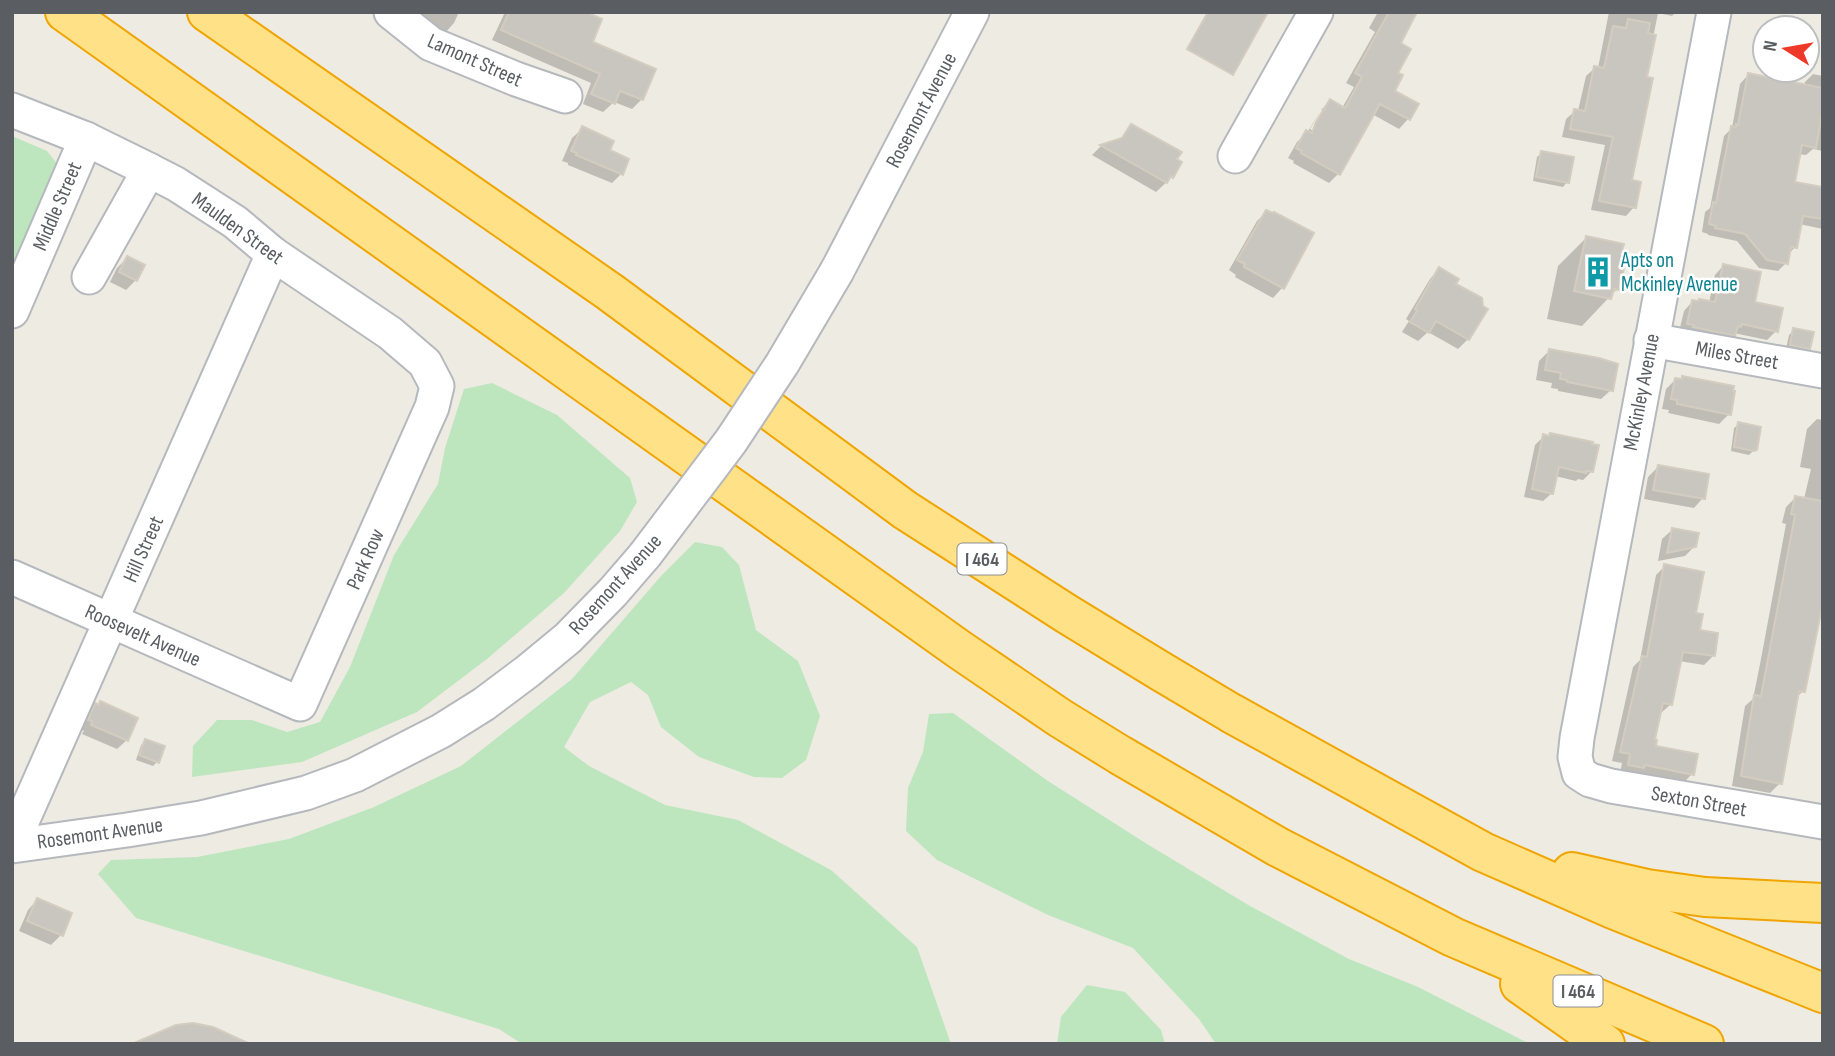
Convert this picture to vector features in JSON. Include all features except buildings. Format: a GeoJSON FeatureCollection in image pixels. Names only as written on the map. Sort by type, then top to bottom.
{"type":"FeatureCollection","features":[{"type":"Feature","properties":{"kind":"highway","name":"I 464"},"geometry":{"type":"LineString","coordinates":[[65,12],[992,673],[1120,755],[1266,840],[1453,937],[1704,1044]]}},
{"type":"Feature","properties":{"kind":"highway","name":"I 464"},"geometry":{"type":"LineString","coordinates":[[207,12],[610,292],[905,510],[1162,673],[1483,852],[1613,909],[1823,993]]}},
{"type":"Feature","properties":{"kind":"highway"},"geometry":{"type":"LineString","coordinates":[[1445,832],[1556,867],[1647,889],[1705,897],[1823,904]]}},
{"type":"Feature","properties":{"kind":"highway"},"geometry":{"type":"LineString","coordinates":[[1453,937],[1605,1044]]}},
{"type":"Feature","properties":{"kind":"street","name":"Lamont Street"},"geometry":{"type":"LineString","coordinates":[[391,12],[430,44],[565,96]]}},
{"type":"Feature","properties":{"kind":"street","name":"Rosemont Avenue"},"geometry":{"type":"LineString","coordinates":[[12,845],[201,818],[306,793],[355,775],[442,732],[484,704],[568,638],[645,555],[731,441],[782,364],[837,271],[972,12]]}},
{"type":"Feature","properties":{"kind":"street"},"geometry":{"type":"LineString","coordinates":[[1235,156],[1316,12]]}},
{"type":"Feature","properties":{"kind":"street","name":"McKinley Avenue"},"geometry":{"type":"LineString","coordinates":[[1578,773],[1575,757],[1577,738],[1714,12]]}},
{"type":"Feature","properties":{"kind":"street","name":"Maulden Street"},"geometry":{"type":"LineString","coordinates":[[12,110],[86,139],[149,170],[235,222],[273,254],[390,333],[425,363],[437,386]]}},
{"type":"Feature","properties":{"kind":"street","name":"Middle Street"},"geometry":{"type":"LineString","coordinates":[[12,311],[86,139]]}},
{"type":"Feature","properties":{"kind":"street"},"geometry":{"type":"LineString","coordinates":[[89,277],[149,170]]}},
{"type":"Feature","properties":{"kind":"street","name":"Hill Street"},"geometry":{"type":"LineString","coordinates":[[12,845],[273,254]]}},
{"type":"Feature","properties":{"kind":"street","name":"Miles Street"},"geometry":{"type":"LineString","coordinates":[[1651,340],[1823,371]]}},
{"type":"Feature","properties":{"kind":"street","name":"Park Row"},"geometry":{"type":"LineString","coordinates":[[274,693],[300,704],[432,407],[437,386]]}},
{"type":"Feature","properties":{"kind":"street","name":"Roosevelt Avenue"},"geometry":{"type":"LineString","coordinates":[[12,577],[274,693]]}},
{"type":"Feature","properties":{"kind":"street","name":"Sexton Street"},"geometry":{"type":"LineString","coordinates":[[1578,773],[1590,780],[1611,786],[1823,822]]}},
{"type":"Feature","properties":{"kind":"green space"},"geometry":{"type":"Polygon","coordinates":[[[12,136],[47,151],[58,165],[12,270],[12,136]]]}},
{"type":"Feature","properties":{"kind":"green space"},"geometry":{"type":"Polygon","coordinates":[[[492,383],[557,415],[630,478],[637,502],[620,531],[564,593],[487,659],[417,712],[302,762],[192,777],[193,746],[217,720],[252,720],[287,732],[320,722],[350,667],[394,555],[438,484],[445,448],[464,389],[492,383]]]}},
{"type":"Feature","properties":{"kind":"green space"},"geometry":{"type":"Polygon","coordinates":[[[695,542],[722,547],[739,565],[756,630],[798,661],[820,716],[806,760],[782,778],[754,777],[699,757],[661,727],[648,695],[631,682],[590,702],[564,747],[589,766],[665,805],[738,820],[831,870],[917,947],[951,1044],[522,1044],[499,1029],[136,918],[98,874],[111,860],[197,857],[289,839],[374,807],[461,766],[572,679],[661,576],[695,542]]]}},
{"type":"Feature","properties":{"kind":"green space"},"geometry":{"type":"Polygon","coordinates":[[[953,713],[1048,781],[1250,906],[1349,959],[1418,987],[1530,1044],[1216,1044],[1199,1019],[1133,948],[1048,915],[937,860],[906,831],[908,788],[923,752],[929,714],[953,713]]]}},
{"type":"Feature","properties":{"kind":"green space"},"geometry":{"type":"Polygon","coordinates":[[[1087,985],[1125,992],[1161,1030],[1165,1044],[1057,1044],[1061,1017],[1087,985]]]}},
{"type":"Feature","properties":{"kind":"place","name":"Apts on Mckinley Avenue"},"geometry":{"type":"Point","coordinates":[1598,272]}}]}
